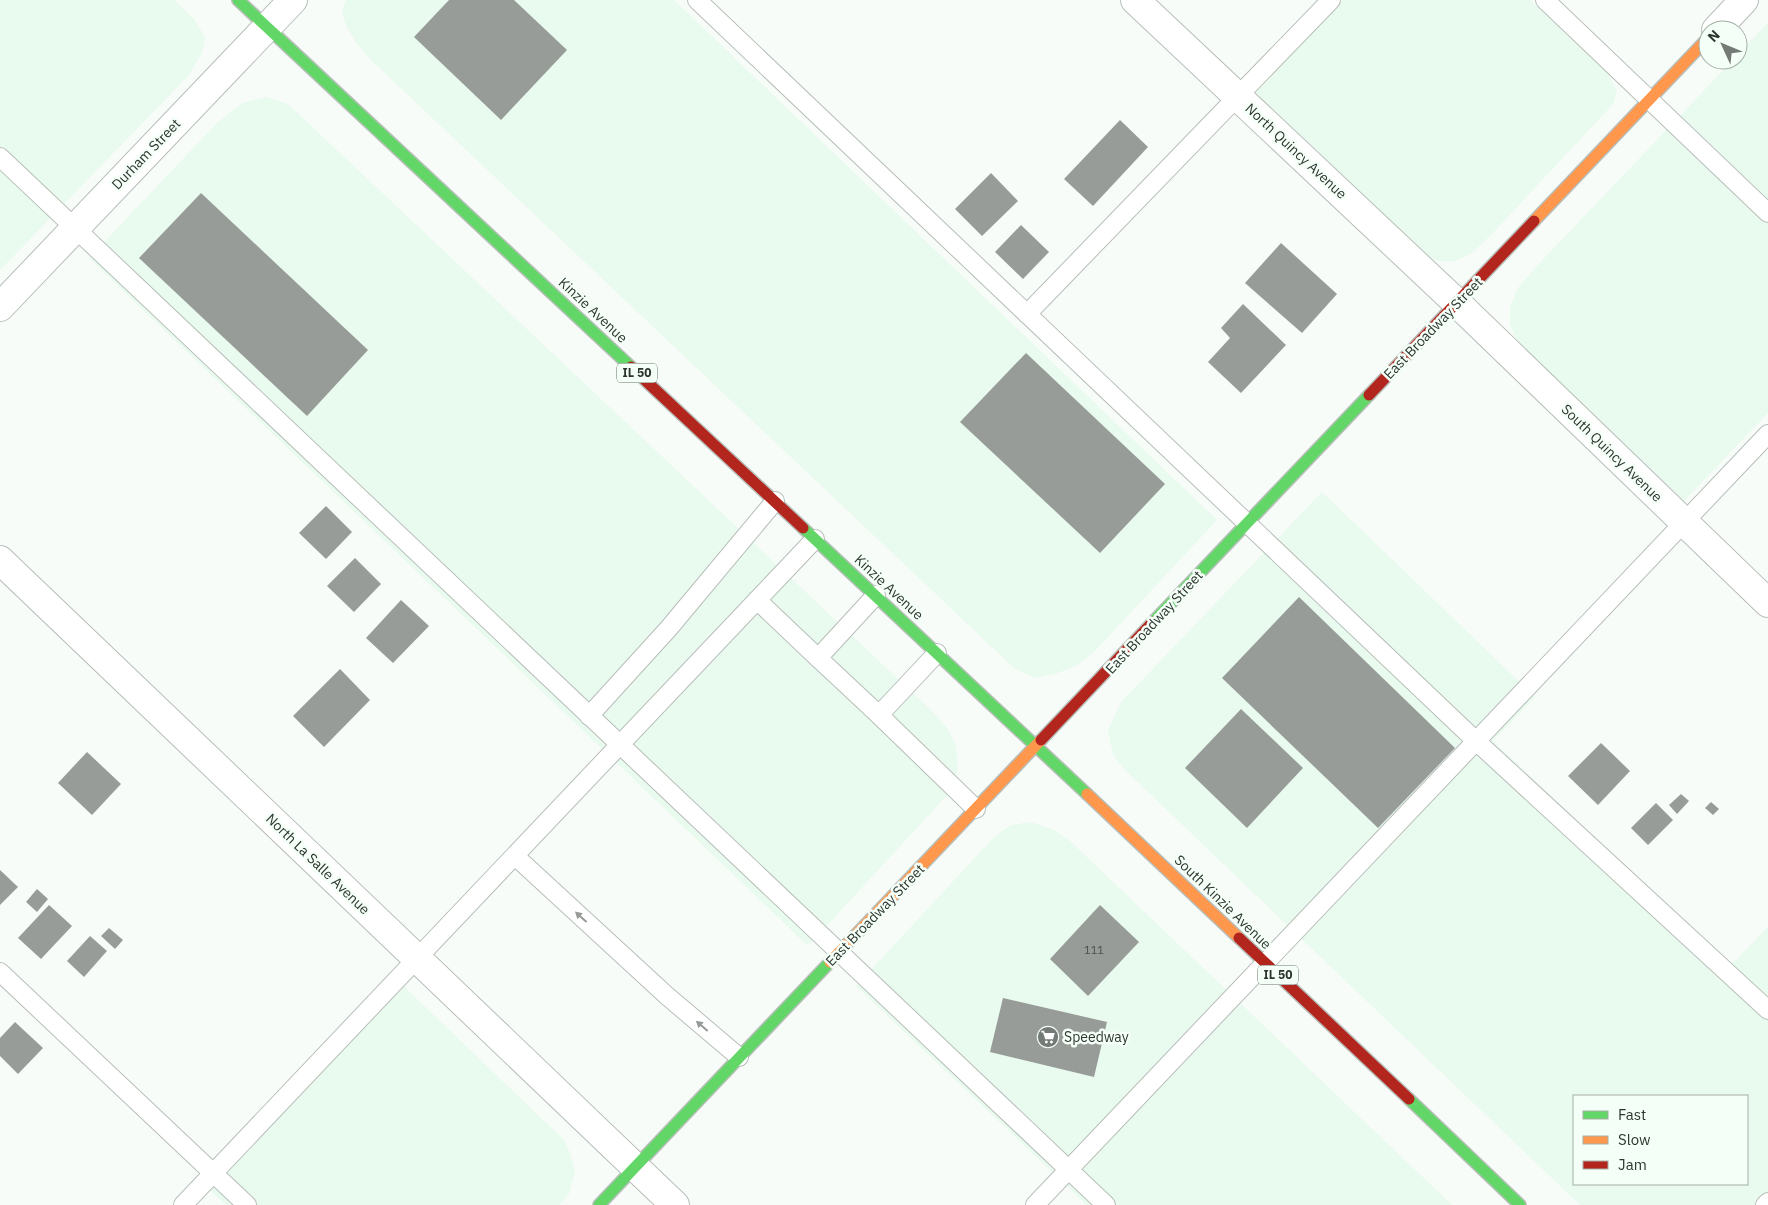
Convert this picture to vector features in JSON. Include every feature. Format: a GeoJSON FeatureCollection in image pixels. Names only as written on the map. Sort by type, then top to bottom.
{"type":"FeatureCollection","features":[{"type":"Feature","properties":{"kind":"main road","name":"Kinzie Avenue"},"geometry":{"type":"LineString","coordinates":[[238,0],[1036,745]]}},
{"type":"Feature","properties":{"kind":"main road","name":"East Broadway Street"},"geometry":{"type":"LineString","coordinates":[[599,1205],[1698,49]]}},
{"type":"Feature","properties":{"kind":"main road","name":"South Kinzie Avenue"},"geometry":{"type":"LineString","coordinates":[[1036,745],[1520,1205]]}},
{"type":"Feature","properties":{"kind":"street","name":"Durham Street"},"geometry":{"type":"LineString","coordinates":[[0,307],[293,0]]}},
{"type":"Feature","properties":{"kind":"street","name":"North Quincy Avenue"},"geometry":{"type":"LineString","coordinates":[[1135,0],[1457,303]]}},
{"type":"Feature","properties":{"kind":"street"},"geometry":{"type":"LineString","coordinates":[[1725,20],[1744,0]]}},
{"type":"Feature","properties":{"kind":"street","name":"South Quincy Avenue"},"geometry":{"type":"LineString","coordinates":[[1457,303],[1768,603]]}},
{"type":"Feature","properties":{"kind":"street","name":"North La Salle Avenue"},"geometry":{"type":"LineString","coordinates":[[0,560],[675,1205]]}},
{"type":"Feature","properties":{"kind":"lane"},"geometry":{"type":"LineString","coordinates":[[697,0],[1476,741],[1768,1010]]}},
{"type":"Feature","properties":{"kind":"lane"},"geometry":{"type":"LineString","coordinates":[[1027,314],[1331,0]]}},
{"type":"Feature","properties":{"kind":"lane"},"geometry":{"type":"LineString","coordinates":[[1544,0],[1768,213]]}},
{"type":"Feature","properties":{"kind":"lane"},"geometry":{"type":"LineString","coordinates":[[0,157],[1106,1205]]}},
{"type":"Feature","properties":{"kind":"lane"},"geometry":{"type":"LineString","coordinates":[[1035,1205],[1768,434]]}},
{"type":"Feature","properties":{"kind":"lane"},"geometry":{"type":"LineString","coordinates":[[589,716],[669,628],[775,501]]}},
{"type":"Feature","properties":{"kind":"lane"},"geometry":{"type":"LineString","coordinates":[[183,1205],[815,539]]}},
{"type":"Feature","properties":{"kind":"lane"},"geometry":{"type":"LineString","coordinates":[[818,658],[876,595]]}},
{"type":"Feature","properties":{"kind":"lane"},"geometry":{"type":"LineString","coordinates":[[757,600],[976,809]]}},
{"type":"Feature","properties":{"kind":"lane"},"geometry":{"type":"LineString","coordinates":[[879,715],[937,652]]}},
{"type":"Feature","properties":{"kind":"lane"},"geometry":{"type":"LineString","coordinates":[[515,856],[666,995],[739,1058]]}},
{"type":"Feature","properties":{"kind":"lane"},"geometry":{"type":"LineString","coordinates":[[0,972],[247,1205]]}},
{"type":"Feature","properties":{"kind":"lane"},"geometry":{"type":"LineString","coordinates":[[1765,1205],[1768,1202]]}},
{"type":"Feature","properties":{"kind":"shaded area"},"geometry":{"type":"Polygon","coordinates":[[[0,0],[174,0],[194,19],[205,37],[202,53],[188,76],[0,270],[0,0]]]}},
{"type":"Feature","properties":{"kind":"shaded area"},"geometry":{"type":"Polygon","coordinates":[[[346,0],[674,0],[1217,520],[1094,652],[1076,666],[1055,674],[1036,678],[1015,669],[371,60],[357,44],[346,26],[342,10],[346,0]]]}},
{"type":"Feature","properties":{"kind":"shaded area"},"geometry":{"type":"Polygon","coordinates":[[[1343,0],[1530,0],[1608,74],[1617,91],[1613,104],[1472,253],[1455,261],[1438,261],[1421,253],[1253,93],[1343,0]]]}},
{"type":"Feature","properties":{"kind":"shaded area"},"geometry":{"type":"Polygon","coordinates":[[[1768,23],[1768,413],[1684,501],[1517,341],[1510,325],[1510,307],[1518,288],[1535,268],[1723,70],[1748,70],[1748,44],[1768,23]]]}},
{"type":"Feature","properties":{"kind":"shaded area"},"geometry":{"type":"Polygon","coordinates":[[[266,97],[288,104],[932,711],[947,728],[956,745],[958,768],[951,791],[808,946],[89,258],[217,123],[242,103],[266,97]]]}},
{"type":"Feature","properties":{"kind":"shaded area"},"geometry":{"type":"Polygon","coordinates":[[[1322,492],[1535,697],[1493,741],[1730,966],[1768,927],[1768,1205],[1580,1205],[1125,770],[1113,755],[1108,730],[1121,702],[1322,492]]]}},
{"type":"Feature","properties":{"kind":"shaded area"},"geometry":{"type":"Polygon","coordinates":[[[1031,822],[1054,830],[1070,841],[1452,1205],[1087,1205],[856,986],[996,835],[1011,825],[1031,822]]]}},
{"type":"Feature","properties":{"kind":"shaded area"},"geometry":{"type":"Polygon","coordinates":[[[390,973],[564,1140],[575,1171],[569,1194],[559,1205],[226,1205],[198,1179],[390,973]]]}},
{"type":"Feature","properties":{"kind":"building"},"geometry":{"type":"Polygon","coordinates":[[[449,0],[514,0],[567,50],[501,120],[414,37],[449,0]]]}},
{"type":"Feature","properties":{"kind":"building"},"geometry":{"type":"Polygon","coordinates":[[[1120,120],[1148,147],[1093,206],[1064,179],[1120,120]]]}},
{"type":"Feature","properties":{"kind":"building"},"geometry":{"type":"Polygon","coordinates":[[[991,173],[1018,201],[982,236],[955,209],[991,173]]]}},
{"type":"Feature","properties":{"kind":"building"},"geometry":{"type":"Polygon","coordinates":[[[201,193],[368,350],[307,416],[139,258],[201,193]]]}},
{"type":"Feature","properties":{"kind":"building"},"geometry":{"type":"Polygon","coordinates":[[[1021,225],[1049,252],[1023,279],[995,252],[1021,225]]]}},
{"type":"Feature","properties":{"kind":"building"},"geometry":{"type":"Polygon","coordinates":[[[1281,243],[1337,294],[1302,333],[1245,283],[1281,243]]]}},
{"type":"Feature","properties":{"kind":"building"},"geometry":{"type":"Polygon","coordinates":[[[1243,304],[1286,345],[1241,393],[1208,362],[1230,338],[1221,328],[1243,304]]]}},
{"type":"Feature","properties":{"kind":"building"},"geometry":{"type":"Polygon","coordinates":[[[1026,353],[1165,484],[1100,553],[960,422],[1026,353]]]}},
{"type":"Feature","properties":{"kind":"building"},"geometry":{"type":"Polygon","coordinates":[[[326,506],[352,532],[326,559],[299,533],[326,506]]]}},
{"type":"Feature","properties":{"kind":"building"},"geometry":{"type":"Polygon","coordinates":[[[355,558],[381,584],[354,612],[327,586],[355,558]]]}},
{"type":"Feature","properties":{"kind":"building"},"geometry":{"type":"Polygon","coordinates":[[[1299,597],[1455,748],[1378,828],[1222,678],[1299,597]]]}},
{"type":"Feature","properties":{"kind":"building"},"geometry":{"type":"Polygon","coordinates":[[[401,600],[429,626],[393,663],[366,638],[401,600]]]}},
{"type":"Feature","properties":{"kind":"building"},"geometry":{"type":"Polygon","coordinates":[[[340,669],[370,700],[324,747],[293,716],[340,669]]]}},
{"type":"Feature","properties":{"kind":"building"},"geometry":{"type":"Polygon","coordinates":[[[1241,709],[1303,768],[1247,828],[1185,768],[1241,709]]]}},
{"type":"Feature","properties":{"kind":"building"},"geometry":{"type":"Polygon","coordinates":[[[1601,743],[1630,771],[1598,805],[1568,776],[1601,743]]]}},
{"type":"Feature","properties":{"kind":"building"},"geometry":{"type":"Polygon","coordinates":[[[87,752],[121,784],[92,815],[58,783],[87,752]]]}},
{"type":"Feature","properties":{"kind":"building"},"geometry":{"type":"Polygon","coordinates":[[[1681,794],[1689,801],[1677,814],[1669,805],[1681,794]]]}},
{"type":"Feature","properties":{"kind":"building"},"geometry":{"type":"Polygon","coordinates":[[[1711,802],[1719,809],[1713,815],[1705,808],[1711,802]]]}},
{"type":"Feature","properties":{"kind":"building"},"geometry":{"type":"Polygon","coordinates":[[[1656,803],[1673,820],[1648,845],[1631,828],[1656,803]]]}},
{"type":"Feature","properties":{"kind":"building"},"geometry":{"type":"Polygon","coordinates":[[[0,870],[18,887],[0,905],[0,870]]]}},
{"type":"Feature","properties":{"kind":"building"},"geometry":{"type":"Polygon","coordinates":[[[37,889],[48,899],[37,912],[26,902],[37,889]]]}},
{"type":"Feature","properties":{"kind":"building"},"geometry":{"type":"Polygon","coordinates":[[[49,905],[72,926],[41,959],[18,938],[49,905]]]}},
{"type":"Feature","properties":{"kind":"building","name":"Speedway"},"geometry":{"type":"Polygon","coordinates":[[[1100,905],[1139,942],[1088,996],[1050,959],[1100,905]]]}},
{"type":"Feature","properties":{"kind":"building"},"geometry":{"type":"Polygon","coordinates":[[[109,928],[123,940],[115,949],[101,936],[109,928]]]}},
{"type":"Feature","properties":{"kind":"building"},"geometry":{"type":"Polygon","coordinates":[[[90,936],[107,951],[84,977],[67,961],[90,936]]]}},
{"type":"Feature","properties":{"kind":"building","name":"Speedway"},"geometry":{"type":"Polygon","coordinates":[[[1003,998],[1107,1022],[1094,1077],[990,1052],[1003,998]]]}},
{"type":"Feature","properties":{"kind":"building"},"geometry":{"type":"Polygon","coordinates":[[[15,1022],[43,1048],[18,1074],[0,1056],[0,1038],[15,1022]]]}},
{"type":"Feature","properties":{"kind":"traffic: fast"},"geometry":{"type":"LineString","coordinates":[[238,0],[631,367]]}},
{"type":"Feature","properties":{"kind":"traffic: fast"},"geometry":{"type":"LineString","coordinates":[[1153,622],[1369,395]]}},
{"type":"Feature","properties":{"kind":"traffic: fast"},"geometry":{"type":"LineString","coordinates":[[803,528],[1087,794]]}},
{"type":"Feature","properties":{"kind":"traffic: fast"},"geometry":{"type":"LineString","coordinates":[[599,1205],[830,962]]}},
{"type":"Feature","properties":{"kind":"traffic: fast"},"geometry":{"type":"LineString","coordinates":[[1409,1099],[1520,1205]]}},
{"type":"Feature","properties":{"kind":"traffic: slow"},"geometry":{"type":"LineString","coordinates":[[1534,221],[1698,49]]}},
{"type":"Feature","properties":{"kind":"traffic: slow"},"geometry":{"type":"LineString","coordinates":[[830,962],[1041,740]]}},
{"type":"Feature","properties":{"kind":"traffic: slow"},"geometry":{"type":"LineString","coordinates":[[1087,794],[1239,938]]}},
{"type":"Feature","properties":{"kind":"traffic: jam"},"geometry":{"type":"LineString","coordinates":[[1369,395],[1534,221]]}},
{"type":"Feature","properties":{"kind":"traffic: jam"},"geometry":{"type":"LineString","coordinates":[[631,367],[803,528]]}},
{"type":"Feature","properties":{"kind":"traffic: jam"},"geometry":{"type":"LineString","coordinates":[[1041,740],[1153,622]]}},
{"type":"Feature","properties":{"kind":"traffic: jam"},"geometry":{"type":"LineString","coordinates":[[1239,938],[1409,1099]]}},
{"type":"Feature","properties":{"kind":"place","name":"Speedway"},"geometry":{"type":"Point","coordinates":[1048,1037]}}]}
